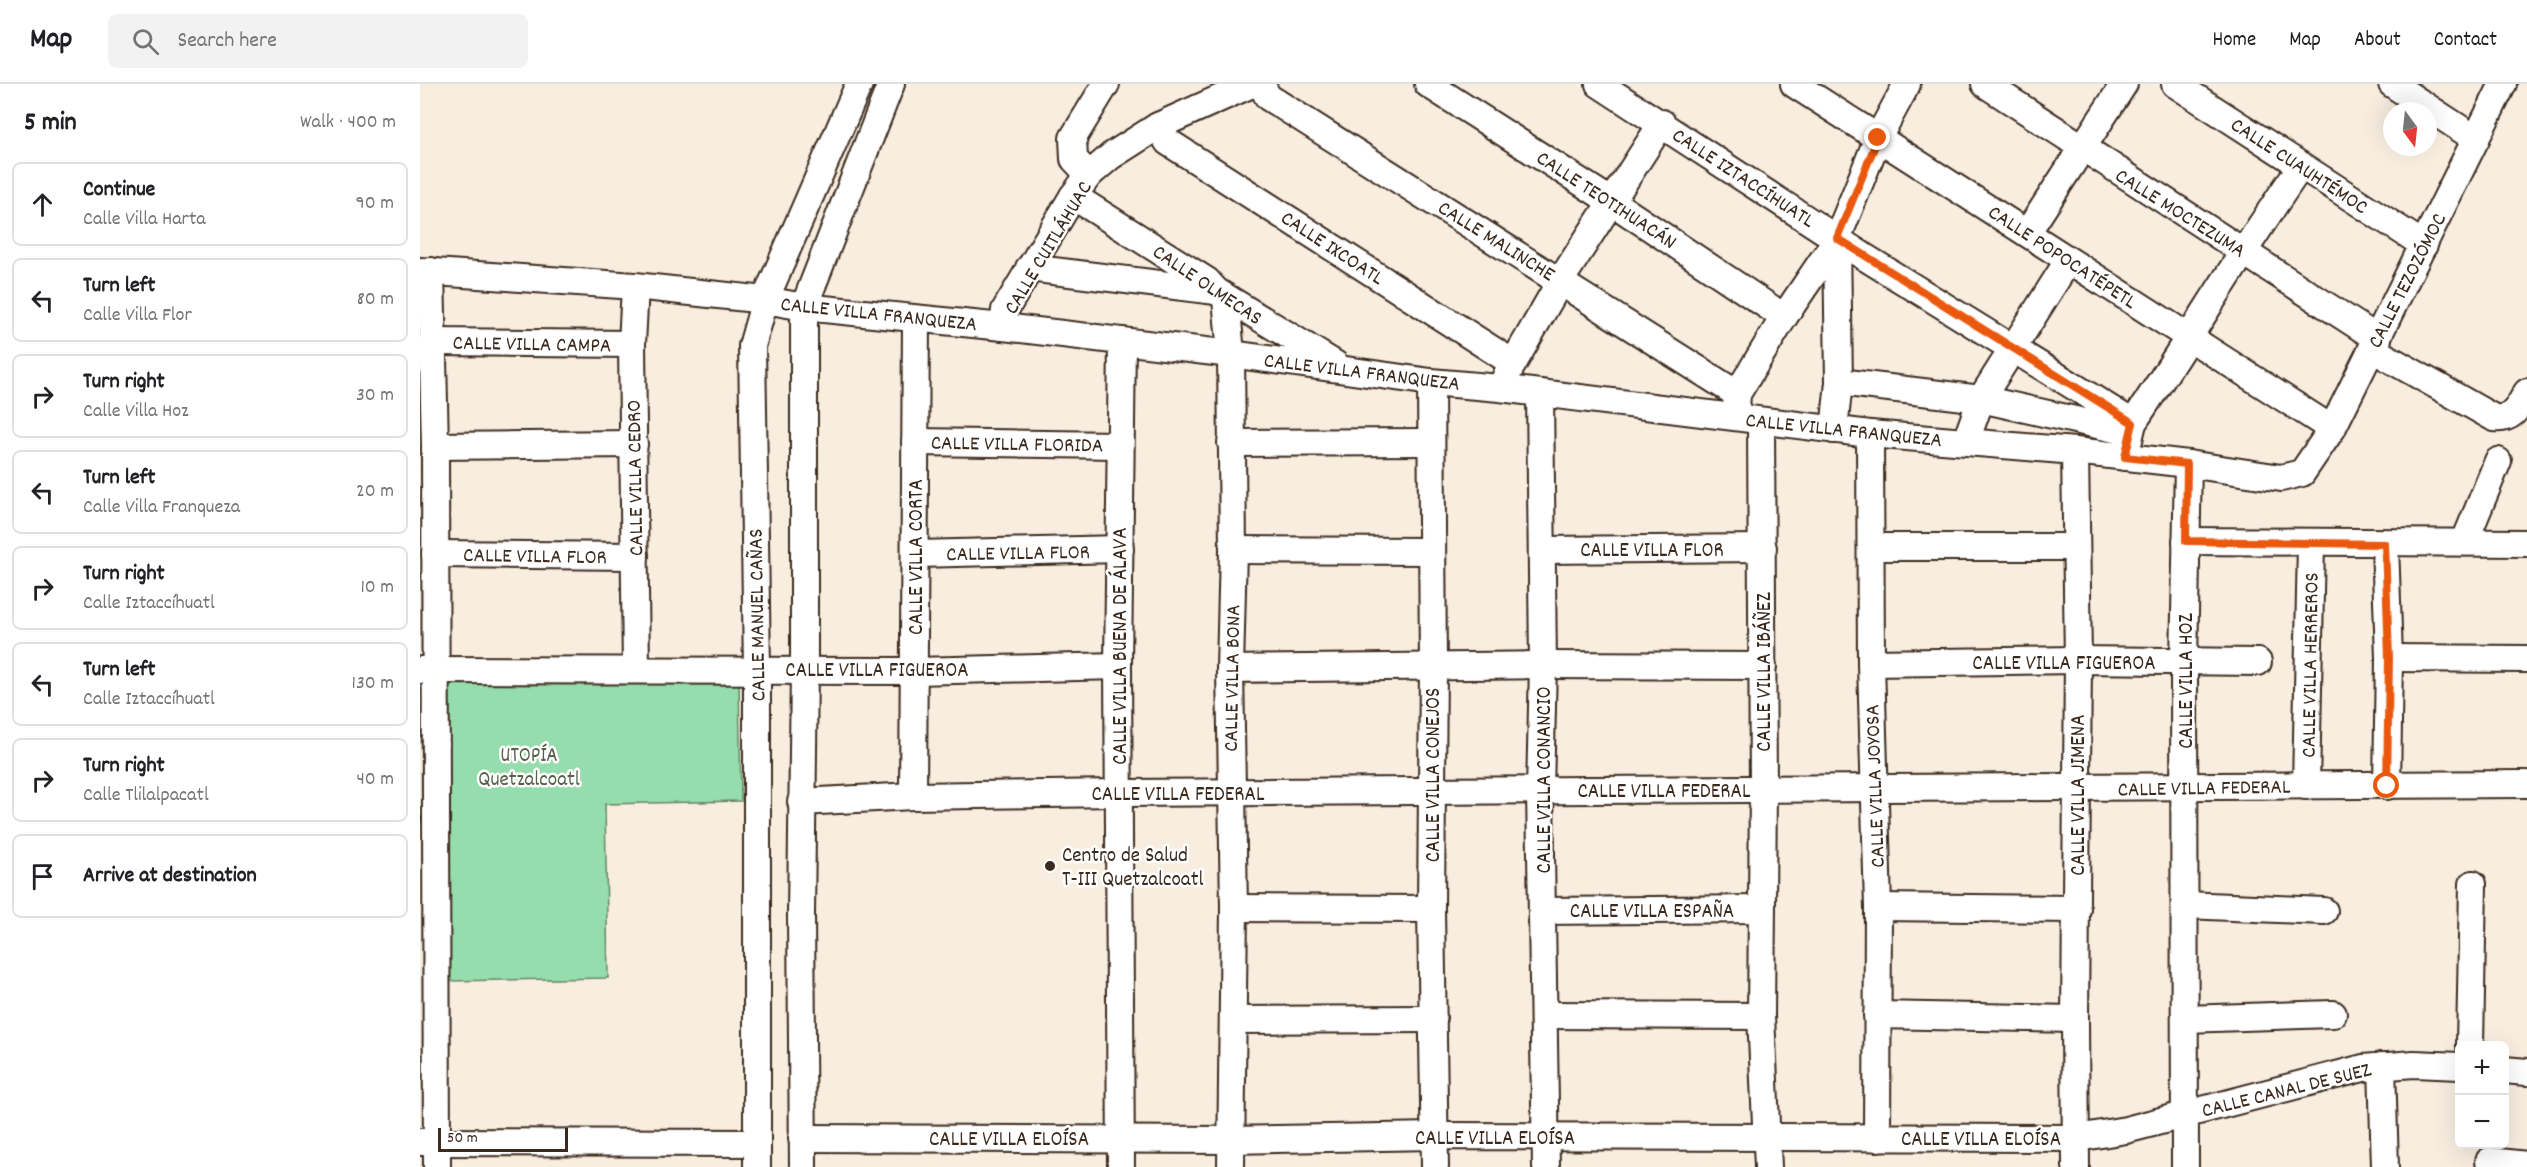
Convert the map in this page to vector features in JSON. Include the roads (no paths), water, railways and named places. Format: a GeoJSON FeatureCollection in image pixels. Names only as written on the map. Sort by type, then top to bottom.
{"type":"FeatureCollection","features":[{"type":"Feature","properties":{"kind":"street","name":"CALLE MANUEL CAÑAS"},"geometry":{"type":"LineString","coordinates":[[757,1155],[757,669],[752,346],[765,300],[859,84]]}},
{"type":"Feature","properties":{"kind":"street"},"geometry":{"type":"LineString","coordinates":[[803,1167],[801,802],[804,669],[804,307],[891,84]]}},
{"type":"Feature","properties":{"kind":"street"},"geometry":{"type":"LineString","coordinates":[[1089,175],[1074,159],[1073,138],[1106,84]]}},
{"type":"Feature","properties":{"kind":"street","name":"CALLE CUITLÁHUAC"},"geometry":{"type":"LineString","coordinates":[[1003,327],[1005,310],[1073,196],[1089,175],[1111,156],[1203,94],[1252,84]]}},
{"type":"Feature","properties":{"kind":"street","name":"CALLE MALINCHE"},"geometry":{"type":"LineString","coordinates":[[1261,84],[1268,97],[1561,280],[1736,407]]}},
{"type":"Feature","properties":{"kind":"street","name":"CALLE TEOTIHUACÁN"},"geometry":{"type":"LineString","coordinates":[[1428,84],[1612,202],[1784,317]]}},
{"type":"Feature","properties":{"kind":"street","name":"CALLE IZTACCÍHUATL"},"geometry":{"type":"LineString","coordinates":[[1599,84],[1837,238],[2013,348],[2131,428]]}},
{"type":"Feature","properties":{"kind":"street","name":"CALLE POPOCATÉPETL"},"geometry":{"type":"LineString","coordinates":[[1794,84],[2332,429]]}},
{"type":"Feature","properties":{"kind":"street"},"geometry":{"type":"LineString","coordinates":[[1736,407],[1784,317],[1837,238],[1878,138],[1907,84]]}},
{"type":"Feature","properties":{"kind":"street","name":"CALLE MOCTEZUMA"},"geometry":{"type":"LineString","coordinates":[[1985,84],[2242,250],[2375,344],[2494,418],[2504,419],[2513,416],[2527,392]]}},
{"type":"Feature","properties":{"kind":"street"},"geometry":{"type":"LineString","coordinates":[[2027,233],[2124,84]]}},
{"type":"Feature","properties":{"kind":"street","name":"CALLE CUAUHTÉMOC"},"geometry":{"type":"LineString","coordinates":[[2175,84],[2424,245]]}},
{"type":"Feature","properties":{"kind":"street"},"geometry":{"type":"LineString","coordinates":[[2392,84],[2476,139]]}},
{"type":"Feature","properties":{"kind":"street","name":"CALLE TEZOZÓMOC"},"geometry":{"type":"LineString","coordinates":[[2302,473],[2332,429],[2503,84]]}},
{"type":"Feature","properties":{"kind":"street"},"geometry":{"type":"LineString","coordinates":[[1500,388],[1561,280],[1662,123]]}},
{"type":"Feature","properties":{"kind":"street","name":"CALLE IXCOATL"},"geometry":{"type":"LineString","coordinates":[[1158,126],[1168,142],[1513,363]]}},
{"type":"Feature","properties":{"kind":"street"},"geometry":{"type":"LineString","coordinates":[[2125,457],[2131,428],[2190,337],[2242,250],[2301,166]]}},
{"type":"Feature","properties":{"kind":"street","name":"CALLE OLMECAS"},"geometry":{"type":"LineString","coordinates":[[1073,196],[1207,281],[1221,295],[1344,370]]}},
{"type":"Feature","properties":{"kind":"street"},"geometry":{"type":"LineString","coordinates":[[1834,430],[1839,382],[1837,238]]}},
{"type":"Feature","properties":{"kind":"street"},"geometry":{"type":"LineString","coordinates":[[1966,441],[1981,399],[2068,261]]}},
{"type":"Feature","properties":{"kind":"street"},"geometry":{"type":"LineString","coordinates":[[1029,268],[1221,295]]}},
{"type":"Feature","properties":{"kind":"street","name":"CALLE VILLA FRANQUEZA"},"geometry":{"type":"LineString","coordinates":[[426,271],[635,286],[1231,354],[1431,382],[1540,393],[1736,407],[1761,422],[1870,434],[2075,451],[2281,478],[2302,473]]}},
{"type":"Feature","properties":{"kind":"street"},"geometry":{"type":"LineString","coordinates":[[426,271],[432,342],[435,446],[435,554],[427,670],[431,1150],[757,1155]]}},
{"type":"Feature","properties":{"kind":"street","name":"CALLE VILLA CEDRO"},"geometry":{"type":"LineString","coordinates":[[635,286],[632,344],[636,669]]}},
{"type":"Feature","properties":{"kind":"street","name":"CALLE VILLA BONA"},"geometry":{"type":"LineString","coordinates":[[1221,295],[1231,354],[1233,550],[1230,793],[1234,908],[1231,1167]]}},
{"type":"Feature","properties":{"kind":"street","name":"CALLE VILLA CORTA"},"geometry":{"type":"LineString","coordinates":[[913,796],[916,319]]}},
{"type":"Feature","properties":{"kind":"street","name":"CALLE VILLA BUENA DE ÁLAVA"},"geometry":{"type":"LineString","coordinates":[[1121,1167],[1118,666],[1122,341]]}},
{"type":"Feature","properties":{"kind":"street","name":"CALLE VILLA CAMPA"},"geometry":{"type":"LineString","coordinates":[[432,342],[632,344]]}},
{"type":"Feature","properties":{"kind":"street","name":"CALLE VILLA CONEJOS"},"geometry":{"type":"LineString","coordinates":[[1431,382],[1433,667],[1431,909],[1435,1167]]}},
{"type":"Feature","properties":{"kind":"street"},"geometry":{"type":"LineString","coordinates":[[1839,382],[1981,399],[2131,428]]}},
{"type":"Feature","properties":{"kind":"street","name":"CALLE VILLA CONANCIO"},"geometry":{"type":"LineString","coordinates":[[1540,393],[1544,665],[1540,791],[1546,1167]]}},
{"type":"Feature","properties":{"kind":"street","name":"CALLE VILLA IBÁÑEZ"},"geometry":{"type":"LineString","coordinates":[[1761,422],[1763,548],[1761,1016],[1768,1167]]}},
{"type":"Feature","properties":{"kind":"street","name":"CALLE VILLA JOYOSA"},"geometry":{"type":"LineString","coordinates":[[1870,434],[1871,663],[1878,907],[1877,1138]]}},
{"type":"Feature","properties":{"kind":"street","name":"CALLE VILLA FLORIDA"},"geometry":{"type":"LineString","coordinates":[[915,441],[1119,445]]}},
{"type":"Feature","properties":{"kind":"street"},"geometry":{"type":"LineString","coordinates":[[1231,443],[1430,442]]}},
{"type":"Feature","properties":{"kind":"street"},"geometry":{"type":"LineString","coordinates":[[435,446],[634,444]]}},
{"type":"Feature","properties":{"kind":"street","name":"CALLE VILLA JIMENA"},"geometry":{"type":"LineString","coordinates":[[2075,451],[2078,660],[2076,1167]]}},
{"type":"Feature","properties":{"kind":"street"},"geometry":{"type":"LineString","coordinates":[[2465,541],[2498,461]]}},
{"type":"Feature","properties":{"kind":"street","name":"CALLE VILLA HOZ"},"geometry":{"type":"LineString","coordinates":[[2185,1167],[2184,662],[2187,464]]}},
{"type":"Feature","properties":{"kind":"street"},"geometry":{"type":"LineString","coordinates":[[2186,541],[2311,544],[2465,541],[2527,543]]}},
{"type":"Feature","properties":{"kind":"street","name":"CALLE VILLA HERREROS"},"geometry":{"type":"LineString","coordinates":[[2306,786],[2311,544]]}},
{"type":"Feature","properties":{"kind":"street"},"geometry":{"type":"LineString","coordinates":[[2385,544],[2389,658],[2387,786]]}},
{"type":"Feature","properties":{"kind":"street"},"geometry":{"type":"LineString","coordinates":[[1872,547],[2076,548]]}},
{"type":"Feature","properties":{"kind":"street","name":"CALLE VILLA FLOR"},"geometry":{"type":"LineString","coordinates":[[1542,550],[1763,548]]}},
{"type":"Feature","properties":{"kind":"street","name":"CALLE VILLA FLOR"},"geometry":{"type":"LineString","coordinates":[[916,554],[1120,549]]}},
{"type":"Feature","properties":{"kind":"street"},"geometry":{"type":"LineString","coordinates":[[1233,550],[1432,552]]}},
{"type":"Feature","properties":{"kind":"street","name":"CALLE VILLA FLOR"},"geometry":{"type":"LineString","coordinates":[[435,554],[635,556]]}},
{"type":"Feature","properties":{"kind":"street"},"geometry":{"type":"LineString","coordinates":[[2389,658],[2527,659]]}},
{"type":"Feature","properties":{"kind":"street","name":"CALLE VILLA FIGUEROA"},"geometry":{"type":"LineString","coordinates":[[1871,663],[2078,660],[2258,662]]}},
{"type":"Feature","properties":{"kind":"street"},"geometry":{"type":"LineString","coordinates":[[1230,669],[1544,665],[1762,666]]}},
{"type":"Feature","properties":{"kind":"street","name":"CALLE VILLA FIGUEROA"},"geometry":{"type":"LineString","coordinates":[[427,670],[915,671],[1118,666]]}},
{"type":"Feature","properties":{"kind":"street","name":"CALLE VILLA FEDERAL"},"geometry":{"type":"LineString","coordinates":[[801,802],[913,796],[1432,790],[2076,789],[2527,784]]}},
{"type":"Feature","properties":{"kind":"street"},"geometry":{"type":"LineString","coordinates":[[2470,1041],[2473,884]]}},
{"type":"Feature","properties":{"kind":"street"},"geometry":{"type":"LineString","coordinates":[[2185,905],[2324,911]]}},
{"type":"Feature","properties":{"kind":"street"},"geometry":{"type":"LineString","coordinates":[[1878,907],[2077,909]]}},
{"type":"Feature","properties":{"kind":"street"},"geometry":{"type":"LineString","coordinates":[[1234,908],[1431,909]]}},
{"type":"Feature","properties":{"kind":"street","name":"CALLE VILLA ESPAÑA"},"geometry":{"type":"LineString","coordinates":[[1543,910],[1761,909]]}},
{"type":"Feature","properties":{"kind":"street"},"geometry":{"type":"LineString","coordinates":[[2185,1019],[2333,1014]]}},
{"type":"Feature","properties":{"kind":"street"},"geometry":{"type":"LineString","coordinates":[[1544,1015],[1761,1016]]}},
{"type":"Feature","properties":{"kind":"street"},"geometry":{"type":"LineString","coordinates":[[1877,1015],[2075,1019]]}},
{"type":"Feature","properties":{"kind":"street"},"geometry":{"type":"LineString","coordinates":[[1233,1020],[1433,1019]]}},
{"type":"Feature","properties":{"kind":"street"},"geometry":{"type":"LineString","coordinates":[[2382,1066],[2385,1167]]}},
{"type":"Feature","properties":{"kind":"street","name":"CALLE CANAL DE SUEZ"},"geometry":{"type":"LineString","coordinates":[[2184,1113],[2363,1068],[2455,1066]]}},
{"type":"Feature","properties":{"kind":"street"},"geometry":{"type":"LineString","coordinates":[[2509,1070],[2527,1072]]}},
{"type":"Feature","properties":{"kind":"street","name":"CALLE VILLA ELOÍSA"},"geometry":{"type":"LineString","coordinates":[[802,1138],[1231,1140],[1434,1136],[2077,1138],[2126,1130],[2184,1113]]}},
{"type":"Feature","properties":{"kind":"street"},"geometry":{"type":"LineString","coordinates":[[2489,1158],[2527,1165]]}},
{"type":"Feature","properties":{"kind":"place","name":"Centro de Salud T-III Quetzalcoatl"},"geometry":{"type":"Point","coordinates":[1050,866]}},
{"type":"Feature","properties":{"kind":"park label","name":"UTOPÍA Quetzalcoatl"},"geometry":{"type":"Point","coordinates":[529,766]}}]}
